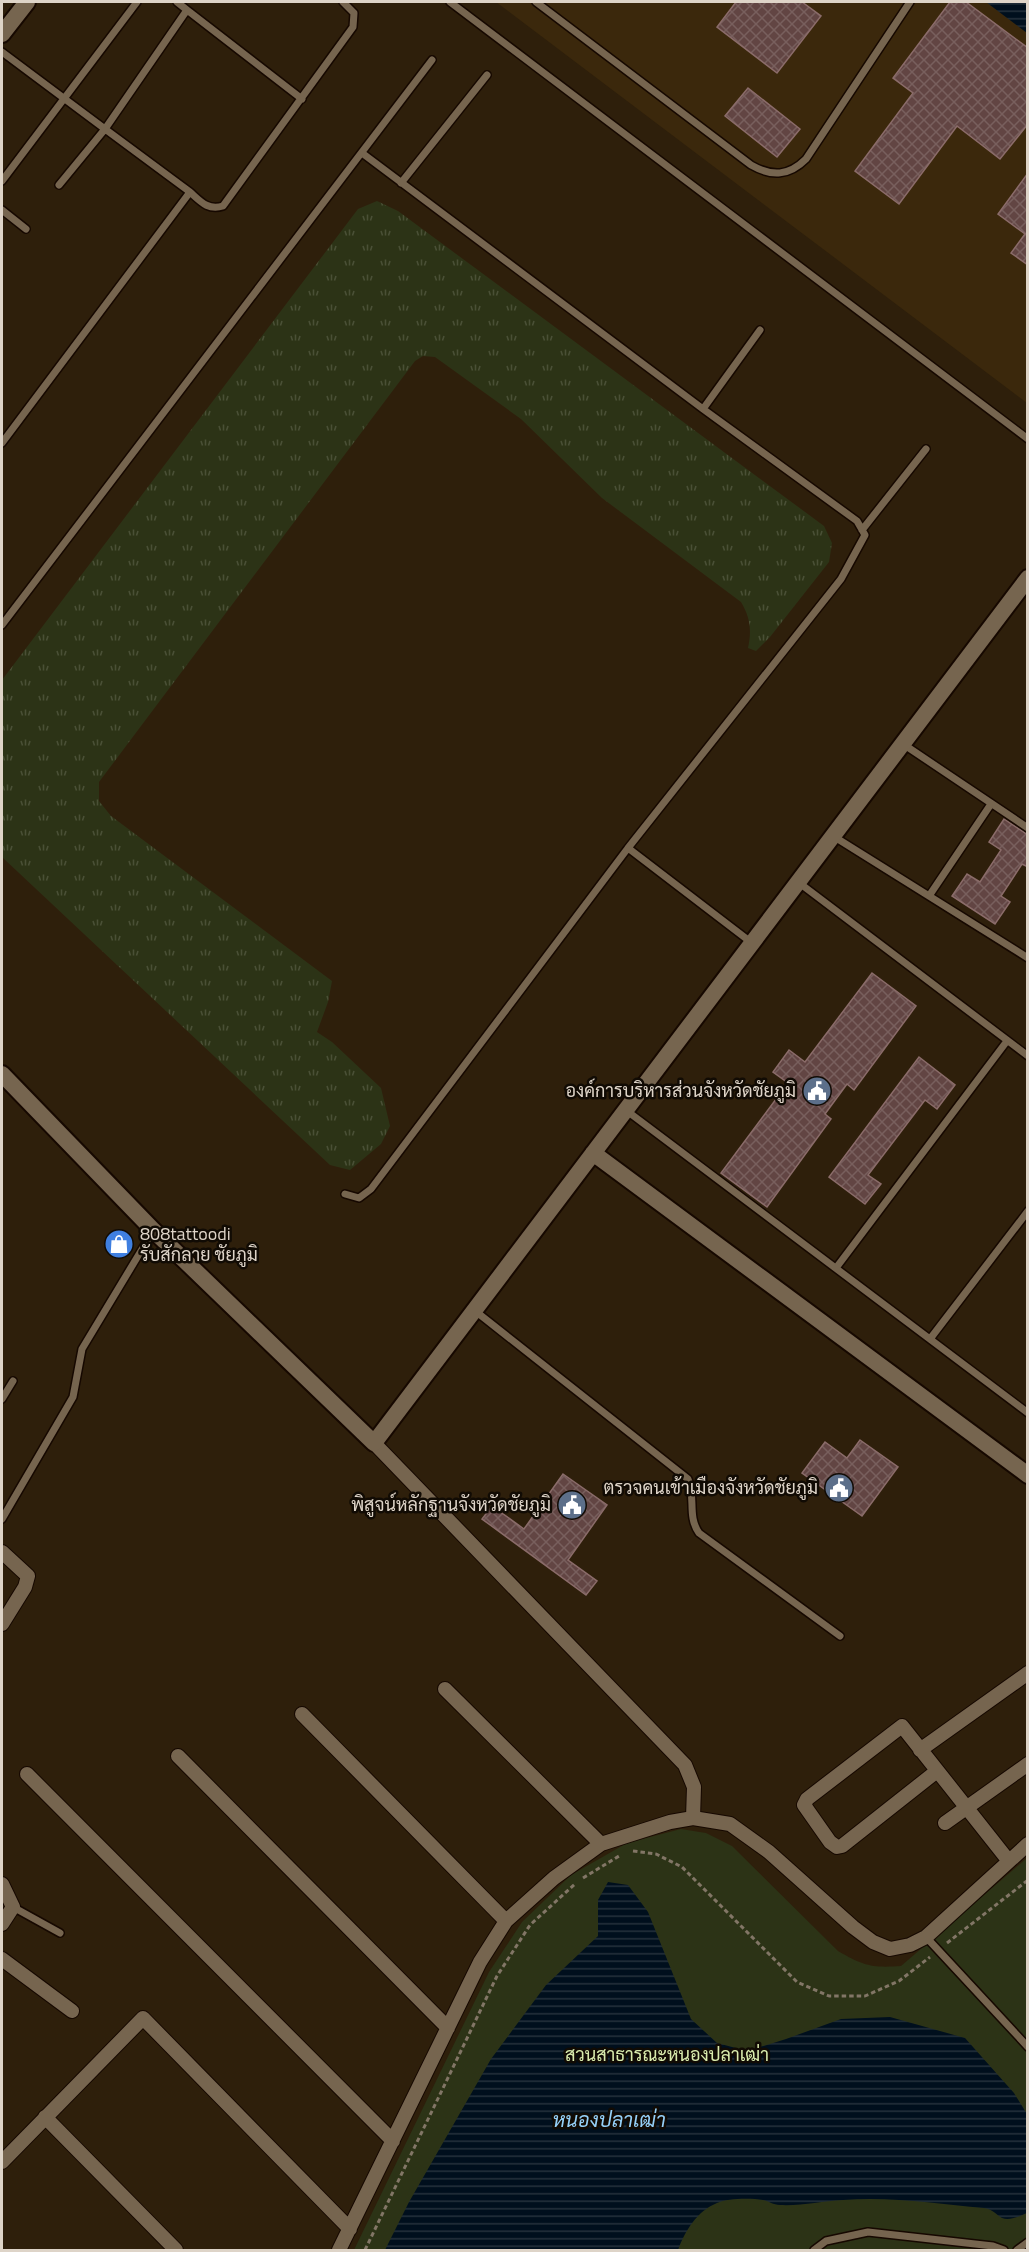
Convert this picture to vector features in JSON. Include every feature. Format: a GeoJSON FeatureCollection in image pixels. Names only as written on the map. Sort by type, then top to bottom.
{"type":"FeatureCollection","features":[{"type":"Feature","properties":{"kind":"street"},"geometry":{"type":"LineString","coordinates":[[2,34],[27,2]]}},
{"type":"Feature","properties":{"kind":"street"},"geometry":{"type":"LineString","coordinates":[[374,1443],[1028,578]]}},
{"type":"Feature","properties":{"kind":"street"},"geometry":{"type":"LineString","coordinates":[[2,1074],[153,1230],[374,1443],[685,1765],[694,1787],[693,1818]]}},
{"type":"Feature","properties":{"kind":"street"},"geometry":{"type":"LineString","coordinates":[[593,1153],[1027,1472]]}},
{"type":"Feature","properties":{"kind":"street"},"geometry":{"type":"LineString","coordinates":[[2,1552],[28,1576],[25,1587],[2,1624]]}},
{"type":"Feature","properties":{"kind":"street"},"geometry":{"type":"LineString","coordinates":[[920,1750],[1028,1673]]}},
{"type":"Feature","properties":{"kind":"street"},"geometry":{"type":"LineString","coordinates":[[445,1689],[601,1844]]}},
{"type":"Feature","properties":{"kind":"street"},"geometry":{"type":"LineString","coordinates":[[302,1714],[506,1921]]}},
{"type":"Feature","properties":{"kind":"street"},"geometry":{"type":"LineString","coordinates":[[937,1771],[842,1846],[837,1847],[830,1842],[804,1804],[807,1799],[902,1726],[1008,1860]]}},
{"type":"Feature","properties":{"kind":"street"},"geometry":{"type":"LineString","coordinates":[[178,1756],[448,2028]]}},
{"type":"Feature","properties":{"kind":"street"},"geometry":{"type":"LineString","coordinates":[[945,1823],[1028,1764]]}},
{"type":"Feature","properties":{"kind":"street"},"geometry":{"type":"LineString","coordinates":[[27,1774],[393,2141]]}},
{"type":"Feature","properties":{"kind":"street"},"geometry":{"type":"LineString","coordinates":[[339,2250],[480,1962],[506,1921],[554,1878],[601,1844],[670,1822],[693,1818],[730,1824],[769,1852],[853,1927],[873,1942],[890,1949],[910,1945],[926,1937],[1028,1844]]}},
{"type":"Feature","properties":{"kind":"street"},"geometry":{"type":"LineString","coordinates":[[2,1884],[13,1906],[2,1924]]}},
{"type":"Feature","properties":{"kind":"street"},"geometry":{"type":"LineString","coordinates":[[2,1959],[72,2011]]}},
{"type":"Feature","properties":{"kind":"street"},"geometry":{"type":"LineString","coordinates":[[2,2162],[142,2018],[350,2229]]}},
{"type":"Feature","properties":{"kind":"street"},"geometry":{"type":"LineString","coordinates":[[45,2117],[176,2250]]}},
{"type":"Feature","properties":{"kind":"lane"},"geometry":{"type":"LineString","coordinates":[[2,181],[137,2]]}},
{"type":"Feature","properties":{"kind":"lane"},"geometry":{"type":"LineString","coordinates":[[177,2],[302,99]]}},
{"type":"Feature","properties":{"kind":"lane"},"geometry":{"type":"LineString","coordinates":[[2,52],[209,207],[216,208],[223,206],[353,27],[354,13],[343,2]]}},
{"type":"Feature","properties":{"kind":"lane"},"geometry":{"type":"LineString","coordinates":[[450,2],[1028,439]]}},
{"type":"Feature","properties":{"kind":"lane"},"geometry":{"type":"LineString","coordinates":[[536,2],[752,165],[762,172],[774,174],[786,173],[797,168],[806,159],[910,2]]}},
{"type":"Feature","properties":{"kind":"lane"},"geometry":{"type":"LineString","coordinates":[[59,185],[105,129],[187,10]]}},
{"type":"Feature","properties":{"kind":"lane"},"geometry":{"type":"LineString","coordinates":[[2,625],[432,60]]}},
{"type":"Feature","properties":{"kind":"lane"},"geometry":{"type":"LineString","coordinates":[[401,183],[487,75]]}},
{"type":"Feature","properties":{"kind":"lane"},"geometry":{"type":"LineString","coordinates":[[345,1194],[359,1198],[371,1189],[628,848],[841,579],[865,536],[857,521],[703,409],[362,153]]}},
{"type":"Feature","properties":{"kind":"lane"},"geometry":{"type":"LineString","coordinates":[[2,443],[190,192]]}},
{"type":"Feature","properties":{"kind":"lane"},"geometry":{"type":"LineString","coordinates":[[2,210],[26,229]]}},
{"type":"Feature","properties":{"kind":"lane"},"geometry":{"type":"LineString","coordinates":[[703,409],[760,330]]}},
{"type":"Feature","properties":{"kind":"lane"},"geometry":{"type":"LineString","coordinates":[[862,530],[926,449]]}},
{"type":"Feature","properties":{"kind":"lane"},"geometry":{"type":"LineString","coordinates":[[902,744],[1028,828]]}},
{"type":"Feature","properties":{"kind":"lane"},"geometry":{"type":"LineString","coordinates":[[929,896],[991,804]]}},
{"type":"Feature","properties":{"kind":"lane"},"geometry":{"type":"LineString","coordinates":[[833,836],[1028,958]]}},
{"type":"Feature","properties":{"kind":"lane"},"geometry":{"type":"LineString","coordinates":[[628,848],[752,943]]}},
{"type":"Feature","properties":{"kind":"lane"},"geometry":{"type":"LineString","coordinates":[[798,882],[1028,1056]]}},
{"type":"Feature","properties":{"kind":"lane"},"geometry":{"type":"LineString","coordinates":[[836,1268],[1007,1041]]}},
{"type":"Feature","properties":{"kind":"lane"},"geometry":{"type":"LineString","coordinates":[[626,1110],[1028,1413]]}},
{"type":"Feature","properties":{"kind":"lane"},"geometry":{"type":"LineString","coordinates":[[930,1339],[1028,1211]]}},
{"type":"Feature","properties":{"kind":"lane"},"geometry":{"type":"LineString","coordinates":[[2,1519],[73,1396],[82,1349],[153,1230]]}},
{"type":"Feature","properties":{"kind":"lane"},"geometry":{"type":"LineString","coordinates":[[474,1310],[688,1479],[692,1488],[692,1523],[699,1533],[840,1636]]}},
{"type":"Feature","properties":{"kind":"lane"},"geometry":{"type":"LineString","coordinates":[[2,1399],[12,1381]]}},
{"type":"Feature","properties":{"kind":"lane"},"geometry":{"type":"LineString","coordinates":[[13,1906],[60,1933]]}},
{"type":"Feature","properties":{"kind":"lane"},"geometry":{"type":"LineString","coordinates":[[926,1937],[1028,2048]]}},
{"type":"Feature","properties":{"kind":"lane"},"geometry":{"type":"LineString","coordinates":[[814,2250],[826,2241],[868,2232],[993,2246],[1004,2250]]}},
{"type":"Feature","properties":{"kind":"lane"},"geometry":{"type":"LineString","coordinates":[[1017,2250],[1028,2242]]}},
{"type":"Feature","properties":{"kind":"path"},"geometry":{"type":"LineString","coordinates":[[365,2250],[497,1976],[530,1925],[578,1881],[628,1851],[656,1854],[682,1867],[797,1982],[829,1996],[866,1996],[899,1981],[1028,1880]]}},
{"type":"Feature","properties":{"kind":"shaded area"},"geometry":{"type":"Polygon","coordinates":[[[496,2],[1027,2],[1027,403],[496,2]]]}},
{"type":"Feature","properties":{"kind":"green space"},"geometry":{"type":"Polygon","coordinates":[[[377,201],[398,211],[824,526],[832,543],[829,562],[770,637],[756,651],[748,648],[749,624],[741,602],[602,498],[521,419],[435,357],[423,356],[415,361],[99,782],[99,801],[111,816],[332,981],[328,1002],[317,1032],[332,1042],[381,1088],[390,1126],[381,1144],[350,1170],[330,1165],[2,857],[2,680],[358,209],[377,201]]]}},
{"type":"Feature","properties":{"kind":"green space","name":"สวนสาธารณะหนองปลาเฒ่า"},"geometry":{"type":"Polygon","coordinates":[[[681,1829],[706,1833],[732,1846],[838,1951],[862,1963],[883,1967],[901,1966],[1027,1858],[1027,2250],[354,2250],[489,1972],[522,1922],[571,1875],[627,1843],[681,1829]]]}},
{"type":"Feature","properties":{"kind":"water"},"geometry":{"type":"Polygon","coordinates":[[[986,2],[1027,2],[1027,33],[986,2]]]}},
{"type":"Feature","properties":{"kind":"water","name":"หนองปลาเฒ่า"},"geometry":{"type":"Polygon","coordinates":[[[608,1882],[628,1885],[648,1912],[691,2019],[717,2043],[747,2051],[841,2019],[890,2017],[965,2038],[1014,2093],[1027,2114],[1027,2213],[1005,2219],[984,2208],[896,2200],[861,2199],[778,2205],[758,2199],[740,2199],[722,2201],[703,2211],[688,2229],[678,2250],[385,2250],[409,2202],[491,2059],[546,1985],[598,1936],[598,1900],[608,1882]]]}},
{"type":"Feature","properties":{"kind":"building"},"geometry":{"type":"Polygon","coordinates":[[[736,2],[802,2],[821,16],[777,73],[717,27],[736,2]]]}},
{"type":"Feature","properties":{"kind":"building"},"geometry":{"type":"Polygon","coordinates":[[[950,2],[966,2],[1028,48],[1028,124],[1000,159],[957,126],[899,204],[855,171],[913,93],[893,78],[950,2]]]}},
{"type":"Feature","properties":{"kind":"building"},"geometry":{"type":"Polygon","coordinates":[[[748,88],[800,129],[777,157],[725,116],[748,88]]]}},
{"type":"Feature","properties":{"kind":"building"},"geometry":{"type":"Polygon","coordinates":[[[1028,173],[1028,265],[1011,253],[1025,234],[998,214],[1028,173]]]}},
{"type":"Feature","properties":{"kind":"building"},"geometry":{"type":"Polygon","coordinates":[[[1004,819],[1028,835],[1028,867],[1022,864],[1001,896],[1010,902],[995,924],[952,896],[967,874],[980,882],[1001,850],[989,842],[1004,819]]]}},
{"type":"Feature","properties":{"kind":"building","name":"องค์การบริหารส่วนจังหวัดชัยภูมิ"},"geometry":{"type":"Polygon","coordinates":[[[872,973],[916,1006],[854,1090],[847,1084],[825,1114],[831,1119],[767,1207],[721,1173],[788,1083],[773,1072],[789,1050],[805,1062],[872,973]]]}},
{"type":"Feature","properties":{"kind":"building"},"geometry":{"type":"Polygon","coordinates":[[[919,1057],[955,1085],[937,1109],[925,1100],[868,1175],[881,1184],[865,1204],[829,1177],[919,1057]]]}},
{"type":"Feature","properties":{"kind":"building"},"geometry":{"type":"Polygon","coordinates":[[[860,1440],[898,1467],[862,1516],[802,1473],[825,1442],[847,1458],[860,1440]]]}},
{"type":"Feature","properties":{"kind":"building"},"geometry":{"type":"Polygon","coordinates":[[[563,1474],[607,1505],[568,1560],[597,1581],[586,1595],[482,1519],[492,1506],[524,1529],[563,1474]]]}},
{"type":"Feature","properties":{"kind":"place","name":"องค์การบริหารส่วนจังหวัดชัยภูมิ"},"geometry":{"type":"Point","coordinates":[817,1091]}},
{"type":"Feature","properties":{"kind":"place","name":"808tattoodi รับสักลาย ชัยภูมิ"},"geometry":{"type":"Point","coordinates":[119,1244]}},
{"type":"Feature","properties":{"kind":"place","name":"ตรวจคนเข้าเมืองจังหวัดชัยภูมิ"},"geometry":{"type":"Point","coordinates":[839,1488]}},
{"type":"Feature","properties":{"kind":"place","name":"พิสูจน์หลักฐานจังหวัดชัยภูมิ"},"geometry":{"type":"Point","coordinates":[572,1505]}}]}
